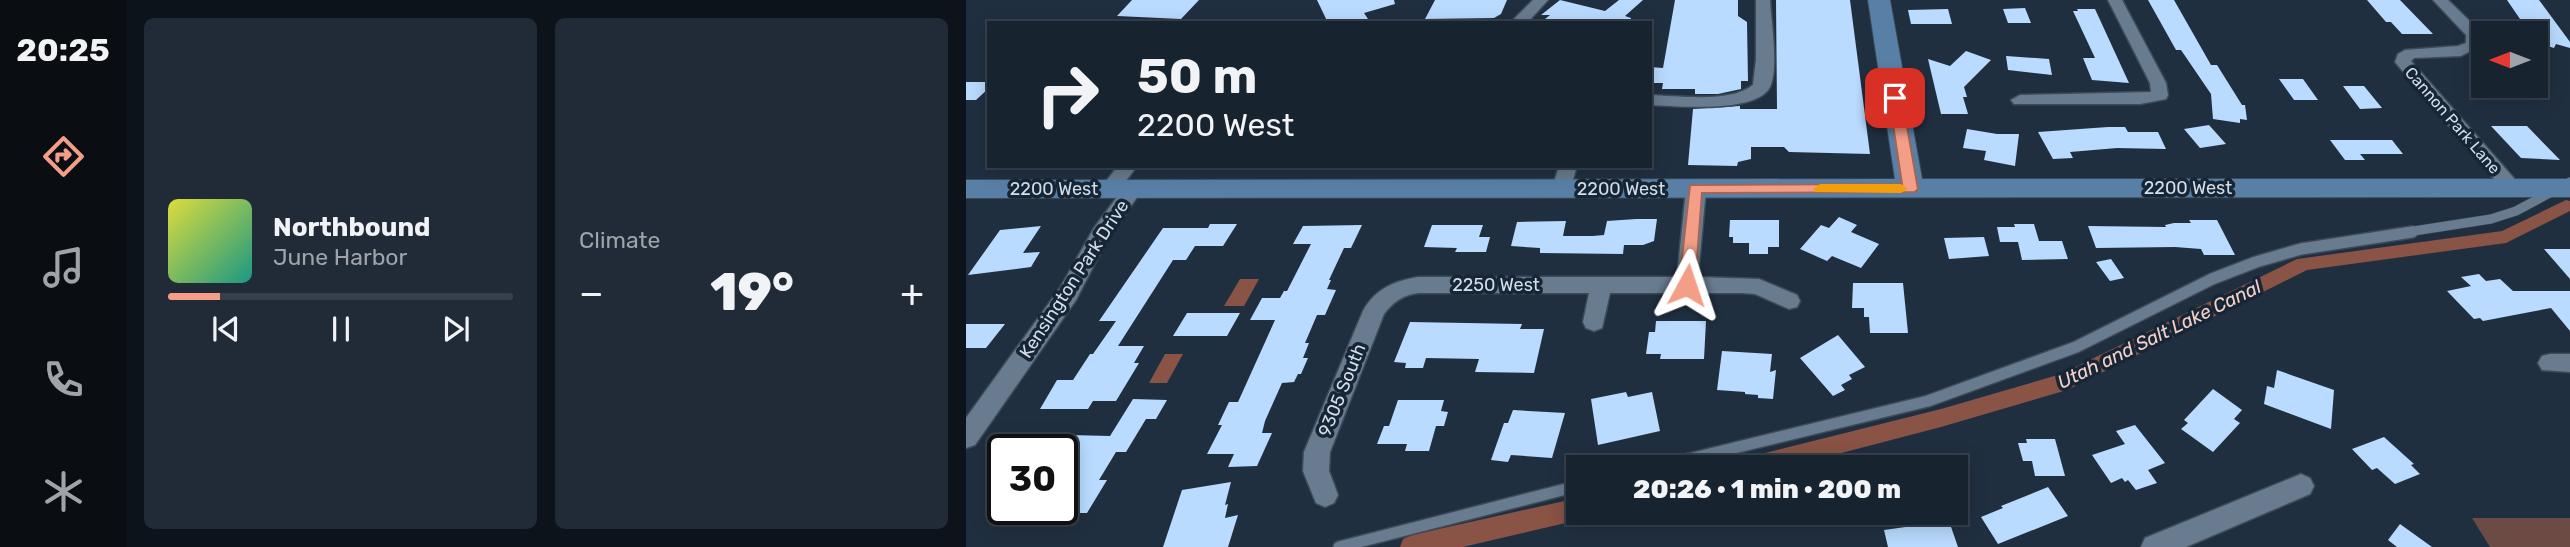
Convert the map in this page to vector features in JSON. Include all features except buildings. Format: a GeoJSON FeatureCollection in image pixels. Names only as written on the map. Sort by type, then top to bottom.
{"type":"FeatureCollection","features":[{"type":"Feature","properties":{"kind":"street"},"geometry":{"type":"LineString","coordinates":[[1520,21],[1541,0]]}},
{"type":"Feature","properties":{"kind":"street"},"geometry":{"type":"LineString","coordinates":[[1652,100],[1729,100],[1755,92],[1763,80],[1763,0]]}},
{"type":"Feature","properties":{"kind":"street"},"geometry":{"type":"LineString","coordinates":[[1879,0],[1910,189]]}},
{"type":"Feature","properties":{"kind":"street"},"geometry":{"type":"LineString","coordinates":[[2020,100],[2140,99],[2160,95],[2158,83],[2115,0]]}},
{"type":"Feature","properties":{"kind":"street","name":"Cannon Park Lane"},"geometry":{"type":"LineString","coordinates":[[2440,0],[2474,34],[2474,45],[2460,51],[2411,53],[2404,57],[2403,62],[2512,188]]}},
{"type":"Feature","properties":{"kind":"street","name":"2200 West"},"geometry":{"type":"LineString","coordinates":[[966,189],[1124,182],[1565,178],[1696,189],[2566,186]]}},
{"type":"Feature","properties":{"kind":"street","name":"Kensington Park Drive"},"geometry":{"type":"LineString","coordinates":[[966,437],[1068,294],[1101,233],[1124,182]]}},
{"type":"Feature","properties":{"kind":"street"},"geometry":{"type":"LineString","coordinates":[[1687,285],[1696,189]]}},
{"type":"Feature","properties":{"kind":"street","name":"2250 West"},"geometry":{"type":"LineString","coordinates":[[1392,292],[1418,285],[1751,285],[1789,301]]}},
{"type":"Feature","properties":{"kind":"street"},"geometry":{"type":"LineString","coordinates":[[1594,322],[1601,285]]}},
{"type":"Feature","properties":{"kind":"street","name":"9305 South"},"geometry":{"type":"LineString","coordinates":[[1325,495],[1317,471],[1320,442],[1374,311],[1392,292]]}},
{"type":"Feature","properties":{"kind":"street"},"geometry":{"type":"LineString","coordinates":[[2168,545],[2301,486]]}},
{"type":"Feature","properties":{"kind":"lane"},"geometry":{"type":"LineString","coordinates":[[1705,455],[1928,401],[2076,347],[2212,279],[2256,262],[2301,248],[2491,219],[2516,211],[2566,186]]}},
{"type":"Feature","properties":{"kind":"lane"},"geometry":{"type":"LineString","coordinates":[[1339,547],[1566,489]]}},
{"type":"Feature","properties":{"kind":"shaded area"},"geometry":{"type":"Polygon","coordinates":[[[1240,279],[1259,279],[1244,306],[1224,306],[1240,279]]]}},
{"type":"Feature","properties":{"kind":"shaded area"},"geometry":{"type":"Polygon","coordinates":[[[1165,354],[1183,354],[1167,383],[1149,383],[1165,354]]]}},
{"type":"Feature","properties":{"kind":"shaded area"},"geometry":{"type":"Polygon","coordinates":[[[2472,518],[2570,518],[2570,547],[2490,547],[2472,518]]]}},
{"type":"Feature","properties":{"kind":"waterway","name":"Utah and Salt Lake Canal"},"geometry":{"type":"LineString","coordinates":[[1796,455],[1941,418],[2067,381],[2304,264],[2506,237],[2566,206]]}},
{"type":"Feature","properties":{"kind":"waterway","name":"Utah and Salt Lake Canal"},"geometry":{"type":"LineString","coordinates":[[1412,547],[1566,512]]}},
{"type":"Feature","properties":{"kind":"slow traffic"},"geometry":{"type":"LineString","coordinates":[[1820,189],[1901,189]]}},
{"type":"Feature","properties":{"kind":"route"},"geometry":{"type":"LineString","coordinates":[[1687,285],[1696,189],[1910,189],[1895,98]]}}]}
